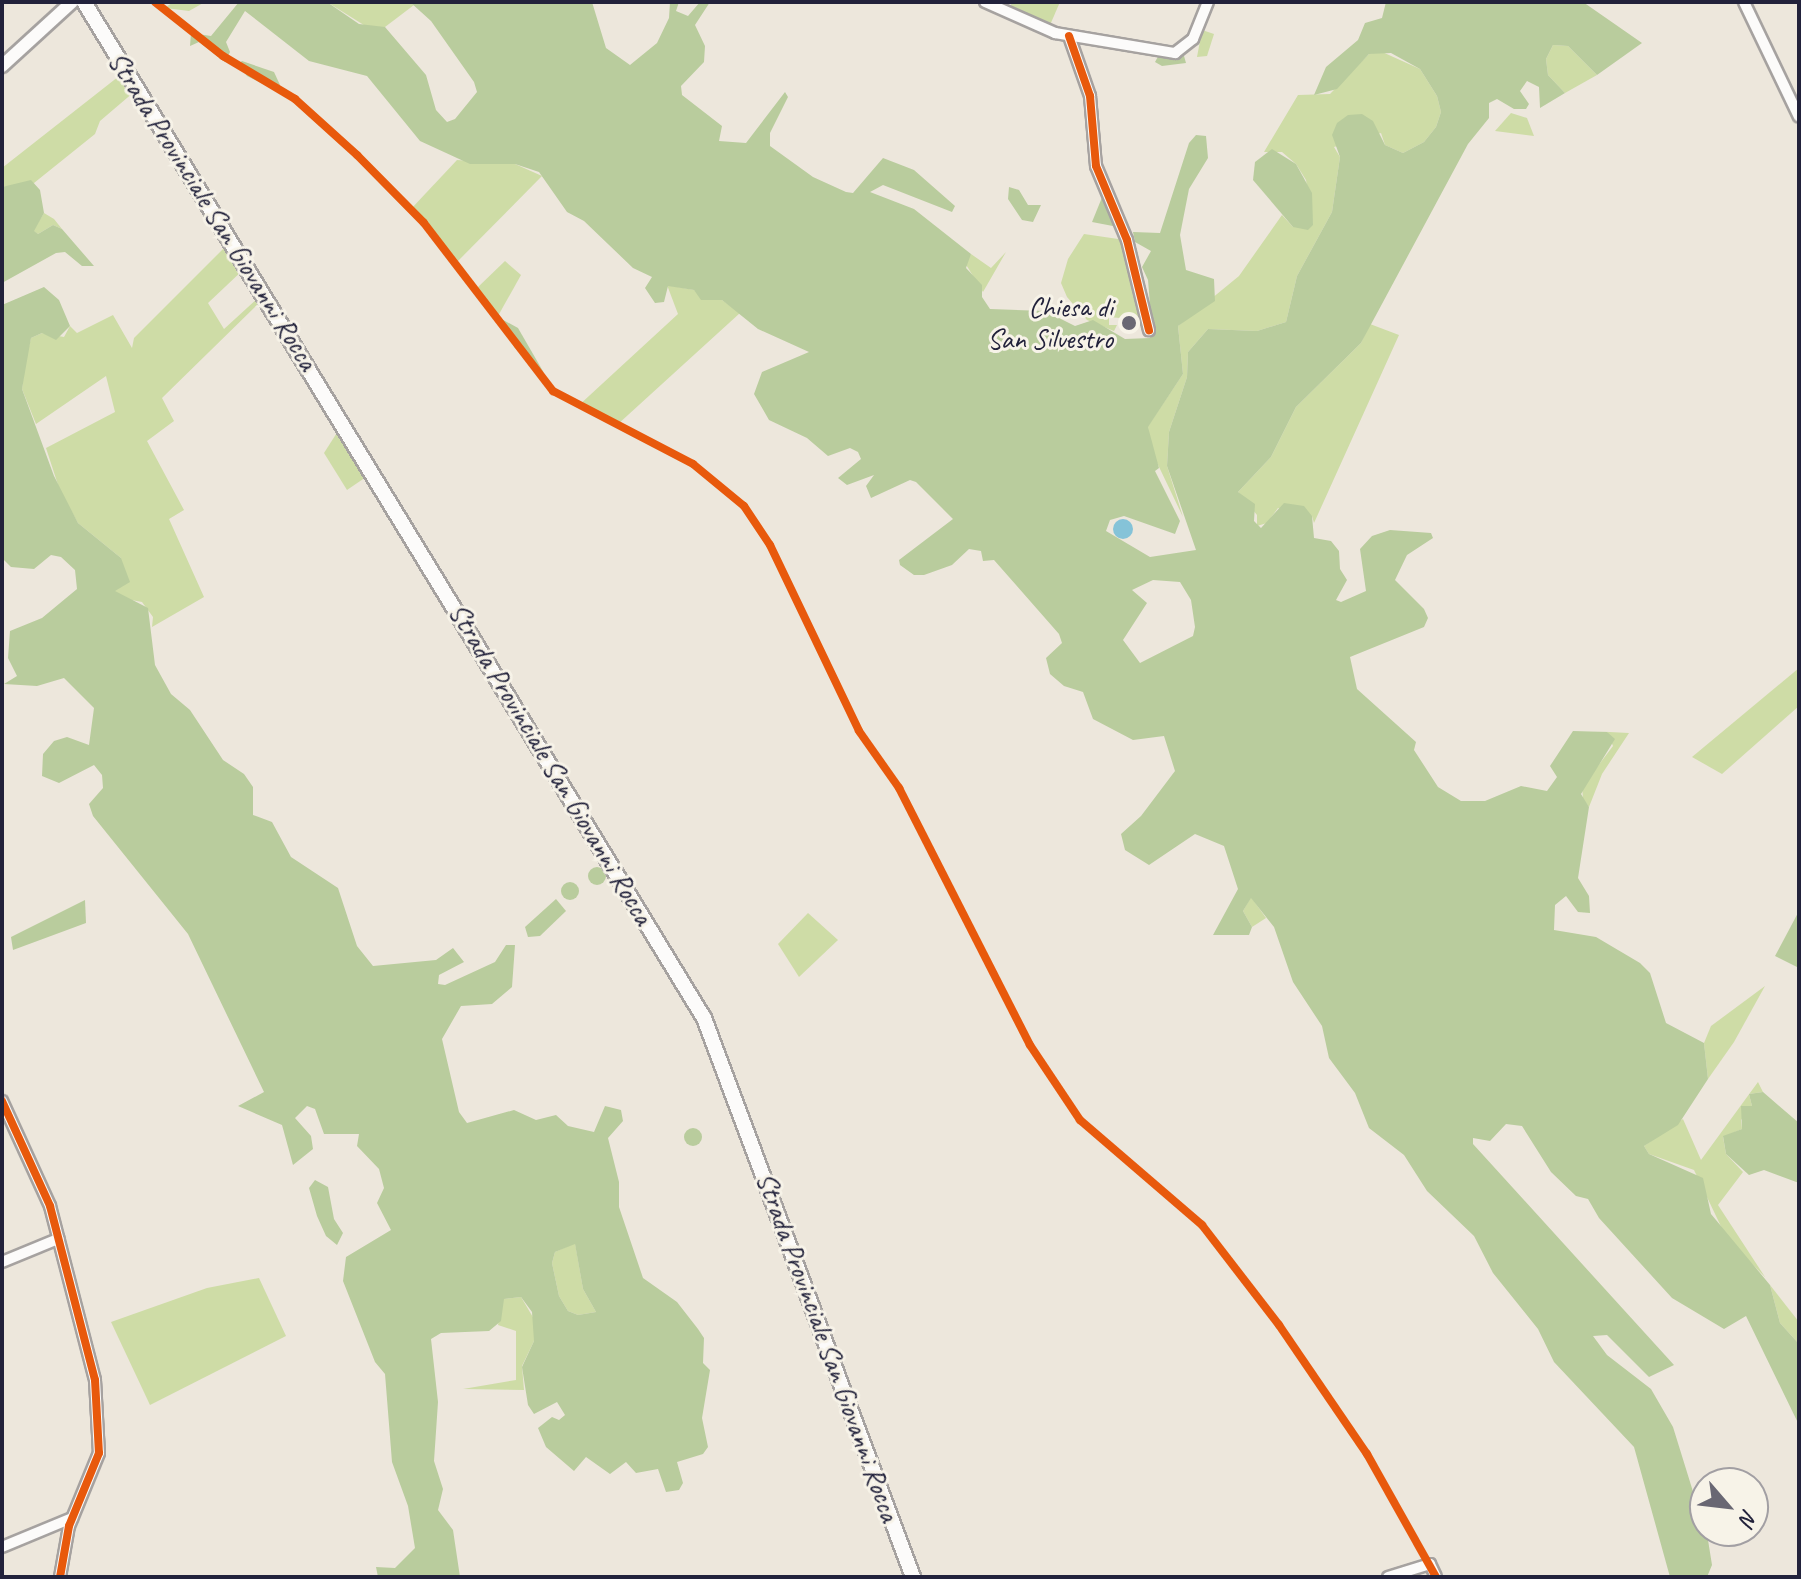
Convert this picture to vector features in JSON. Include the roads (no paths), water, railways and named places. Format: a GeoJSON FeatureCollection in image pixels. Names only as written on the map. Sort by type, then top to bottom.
{"type":"FeatureCollection","features":[{"type":"Feature","properties":{"kind":"main road","name":"Strada Provinciale San Giovanni Rocca"},"geometry":{"type":"LineString","coordinates":[[84,2],[704,1018],[913,1577]]}},
{"type":"Feature","properties":{"kind":"street"},"geometry":{"type":"LineString","coordinates":[[2,66],[72,2]]}},
{"type":"Feature","properties":{"kind":"street"},"geometry":{"type":"LineString","coordinates":[[985,2],[1069,36],[1175,53],[1193,39],[1208,2]]}},
{"type":"Feature","properties":{"kind":"street"},"geometry":{"type":"LineString","coordinates":[[1744,2],[1799,117]]}},
{"type":"Feature","properties":{"kind":"street"},"geometry":{"type":"LineString","coordinates":[[1069,36],[1090,96],[1096,166],[1135,268],[1149,330]]}},
{"type":"Feature","properties":{"kind":"street"},"geometry":{"type":"LineString","coordinates":[[2,1101],[50,1206],[95,1380],[99,1453],[72,1518],[60,1577]]}},
{"type":"Feature","properties":{"kind":"street"},"geometry":{"type":"LineString","coordinates":[[2,1262],[58,1239]]}},
{"type":"Feature","properties":{"kind":"street"},"geometry":{"type":"LineString","coordinates":[[2,1547],[72,1518]]}},
{"type":"Feature","properties":{"kind":"street"},"geometry":{"type":"LineString","coordinates":[[1388,1577],[1430,1564],[1436,1577]]}},
{"type":"Feature","properties":{"kind":"water"},"geometry":{"type":"Polygon","coordinates":[[[1123,519],[1130,522],[1133,529],[1130,536],[1123,539],[1116,536],[1113,529],[1116,522],[1123,519]]]}},
{"type":"Feature","properties":{"kind":"place","name":"Chiesa di San Silvestro"},"geometry":{"type":"Point","coordinates":[1129,323]}}]}
